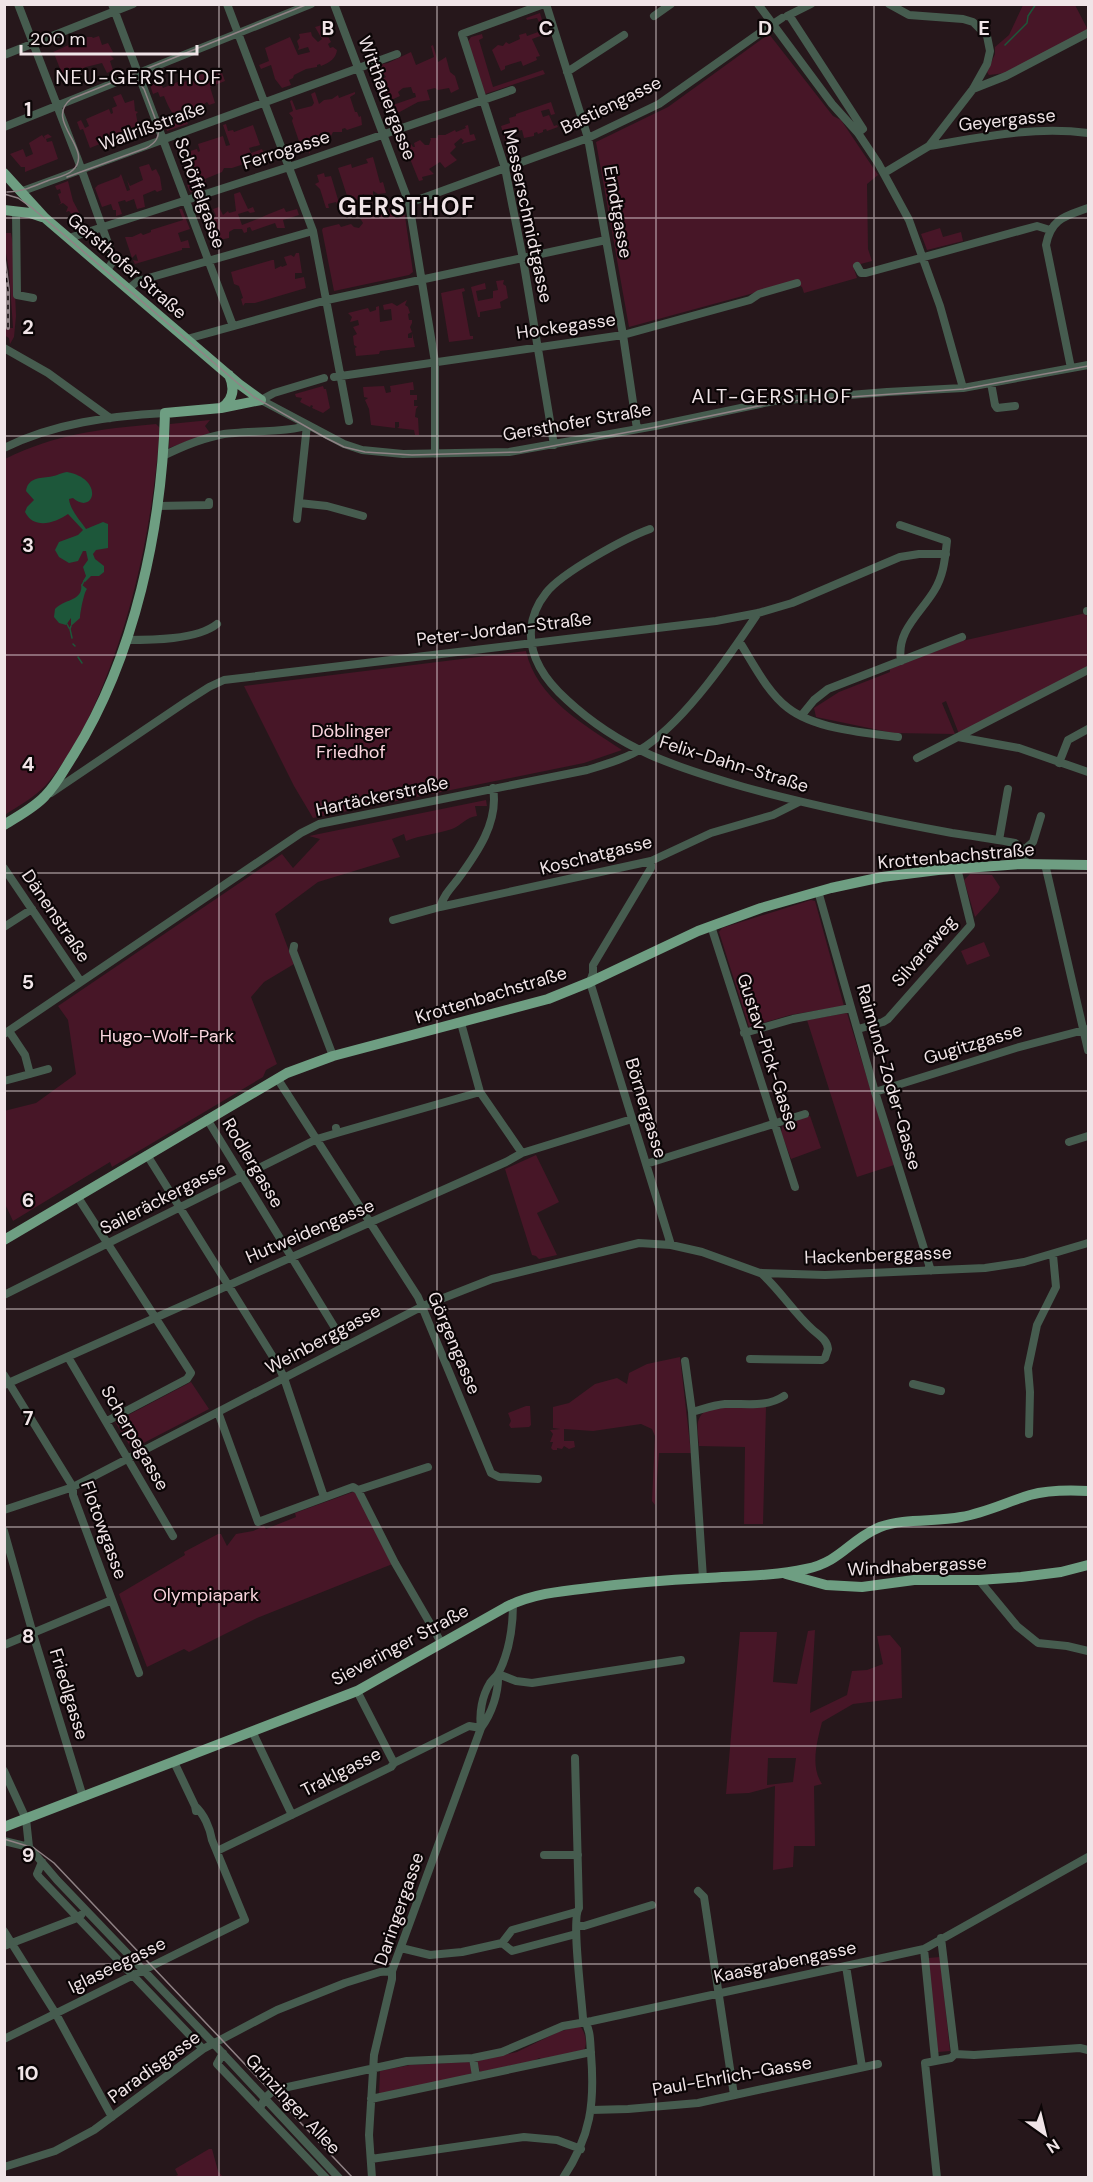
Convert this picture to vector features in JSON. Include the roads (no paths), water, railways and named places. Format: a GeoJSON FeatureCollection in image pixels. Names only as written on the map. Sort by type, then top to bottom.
{"type":"FeatureCollection","features":[{"type":"Feature","properties":{"kind":"main road","name":"Gersthofer Straße"},"geometry":{"type":"LineString","coordinates":[[4,173],[45,218],[261,400]]}},
{"type":"Feature","properties":{"kind":"main road"},"geometry":{"type":"LineString","coordinates":[[4,205],[15,202],[20,192]]}},
{"type":"Feature","properties":{"kind":"main road"},"geometry":{"type":"LineString","coordinates":[[10,211],[33,213],[45,218]]}},
{"type":"Feature","properties":{"kind":"main road"},"geometry":{"type":"LineString","coordinates":[[221,408],[227,404],[233,392],[229,375]]}},
{"type":"Feature","properties":{"kind":"main road"},"geometry":{"type":"LineString","coordinates":[[38,802],[51,789],[70,761],[99,707],[126,640],[142,583],[158,506],[165,413],[221,408],[261,400]]}},
{"type":"Feature","properties":{"kind":"main road","name":"Peter-Jordan-Straße"},"geometry":{"type":"LineString","coordinates":[[4,825],[38,802]]}},
{"type":"Feature","properties":{"kind":"main road","name":"Krottenbachstraße"},"geometry":{"type":"LineString","coordinates":[[4,1240],[277,1078],[333,1056],[548,999],[590,982],[673,941],[818,891],[882,877],[957,868],[1025,864],[1089,865]]}},
{"type":"Feature","properties":{"kind":"main road"},"geometry":{"type":"LineString","coordinates":[[804,1574],[841,1555],[858,1539],[881,1527],[929,1519],[963,1517],[1031,1495],[1073,1490],[1089,1491]]}},
{"type":"Feature","properties":{"kind":"main road","name":"Windhabergasse"},"geometry":{"type":"LineString","coordinates":[[783,1573],[804,1574],[826,1586],[848,1588],[873,1587],[914,1580],[979,1580],[1061,1572],[1089,1565]]}},
{"type":"Feature","properties":{"kind":"main road","name":"Sieveringer Straße"},"geometry":{"type":"LineString","coordinates":[[4,1827],[357,1691],[513,1604],[554,1592],[628,1583],[736,1578],[783,1573]]}},
{"type":"Feature","properties":{"kind":"street"},"geometry":{"type":"LineString","coordinates":[[18,4],[103,227],[114,260],[107,270]]}},
{"type":"Feature","properties":{"kind":"street"},"geometry":{"type":"LineString","coordinates":[[4,55],[114,8],[133,4]]}},
{"type":"Feature","properties":{"kind":"street"},"geometry":{"type":"LineString","coordinates":[[227,4],[313,231],[327,300],[333,377],[349,421]]}},
{"type":"Feature","properties":{"kind":"street"},"geometry":{"type":"LineString","coordinates":[[4,127],[311,4]]}},
{"type":"Feature","properties":{"kind":"street","name":"Witthauergasse"},"geometry":{"type":"LineString","coordinates":[[334,4],[409,203],[421,279]]}},
{"type":"Feature","properties":{"kind":"street","name":"Messerschmidtgasse"},"geometry":{"type":"LineString","coordinates":[[545,4],[462,34],[505,168],[554,445]]}},
{"type":"Feature","properties":{"kind":"street","name":"Erndtgasse"},"geometry":{"type":"LineString","coordinates":[[545,4],[588,138],[623,335],[637,429]]}},
{"type":"Feature","properties":{"kind":"street"},"geometry":{"type":"LineString","coordinates":[[654,16],[671,4]]}},
{"type":"Feature","properties":{"kind":"street"},"geometry":{"type":"LineString","coordinates":[[758,4],[832,104],[858,133],[884,173],[909,220],[923,258],[940,306],[963,388]]}},
{"type":"Feature","properties":{"kind":"street","name":"Bastiengasse"},"geometry":{"type":"LineString","coordinates":[[409,203],[588,138],[659,104],[761,32],[811,4]]}},
{"type":"Feature","properties":{"kind":"street"},"geometry":{"type":"LineString","coordinates":[[884,173],[929,146],[973,89],[990,56],[989,40],[983,30],[969,21],[909,15],[889,4]]}},
{"type":"Feature","properties":{"kind":"street","name":"Schöffelgasse"},"geometry":{"type":"LineString","coordinates":[[114,8],[233,326]]}},
{"type":"Feature","properties":{"kind":"street"},"geometry":{"type":"LineString","coordinates":[[786,16],[863,129],[858,133]]}},
{"type":"Feature","properties":{"kind":"street"},"geometry":{"type":"LineString","coordinates":[[973,89],[1006,76],[1089,33]]}},
{"type":"Feature","properties":{"kind":"street"},"geometry":{"type":"LineString","coordinates":[[567,72],[624,35]]}},
{"type":"Feature","properties":{"kind":"street","name":"Wallrißstraße"},"geometry":{"type":"LineString","coordinates":[[20,192],[397,54]]}},
{"type":"Feature","properties":{"kind":"street","name":"Ferrogasse"},"geometry":{"type":"LineString","coordinates":[[69,238],[384,136],[512,90]]}},
{"type":"Feature","properties":{"kind":"street","name":"Geyergasse"},"geometry":{"type":"LineString","coordinates":[[929,146],[1034,130],[1052,129],[1089,133]]}},
{"type":"Feature","properties":{"kind":"street"},"geometry":{"type":"LineString","coordinates":[[1071,368],[1046,245],[1050,230],[1063,217],[1089,208]]}},
{"type":"Feature","properties":{"kind":"street"},"geometry":{"type":"LineString","coordinates":[[10,211],[17,295],[33,298]]}},
{"type":"Feature","properties":{"kind":"street"},"geometry":{"type":"LineString","coordinates":[[857,266],[859,272],[866,273],[1037,226],[1050,230]]}},
{"type":"Feature","properties":{"kind":"street"},"geometry":{"type":"LineString","coordinates":[[128,288],[138,281],[313,231]]}},
{"type":"Feature","properties":{"kind":"street"},"geometry":{"type":"LineString","coordinates":[[187,339],[327,300],[606,240]]}},
{"type":"Feature","properties":{"kind":"street"},"geometry":{"type":"LineString","coordinates":[[421,279],[435,362],[435,454]]}},
{"type":"Feature","properties":{"kind":"street","name":"Hockegasse"},"geometry":{"type":"LineString","coordinates":[[261,400],[274,393],[333,377],[623,335],[750,300],[759,294],[797,283]]}},
{"type":"Feature","properties":{"kind":"street"},"geometry":{"type":"LineString","coordinates":[[4,348],[48,373],[110,418]]}},
{"type":"Feature","properties":{"kind":"street","name":"Gersthofer Straße"},"geometry":{"type":"LineString","coordinates":[[261,400],[344,444],[362,450],[435,454],[515,452],[787,399],[963,388],[1089,365]]}},
{"type":"Feature","properties":{"kind":"street"},"geometry":{"type":"LineString","coordinates":[[992,383],[994,405],[997,408],[1015,406]]}},
{"type":"Feature","properties":{"kind":"street"},"geometry":{"type":"LineString","coordinates":[[4,448],[45,431],[68,425],[165,413]]}},
{"type":"Feature","properties":{"kind":"street"},"geometry":{"type":"LineString","coordinates":[[163,456],[193,442],[213,436],[260,430],[300,429],[307,425]]}},
{"type":"Feature","properties":{"kind":"street"},"geometry":{"type":"LineString","coordinates":[[297,519],[307,425]]}},
{"type":"Feature","properties":{"kind":"street"},"geometry":{"type":"LineString","coordinates":[[158,506],[209,505],[209,502]]}},
{"type":"Feature","properties":{"kind":"street"},"geometry":{"type":"LineString","coordinates":[[299,503],[327,506],[363,516]]}},
{"type":"Feature","properties":{"kind":"street"},"geometry":{"type":"LineString","coordinates":[[900,525],[947,540],[942,574],[934,591],[907,627],[901,649],[902,661]]}},
{"type":"Feature","properties":{"kind":"street","name":"Felix-Dahn-Straße"},"geometry":{"type":"LineString","coordinates":[[650,529],[618,543],[553,585],[535,612],[531,632],[540,670],[553,688],[592,722],[638,751],[719,779],[799,802],[899,823],[1015,843],[1024,850]]}},
{"type":"Feature","properties":{"kind":"street","name":"Peter-Jordan-Straße"},"geometry":{"type":"LineString","coordinates":[[38,802],[203,690],[224,680],[716,621],[758,613],[819,592],[900,557],[946,554]]}},
{"type":"Feature","properties":{"kind":"street","name":"Hartäckerstraße"},"geometry":{"type":"LineString","coordinates":[[7,1032],[301,833],[319,824],[587,770],[616,762],[638,751],[651,743],[690,704],[758,613]]}},
{"type":"Feature","properties":{"kind":"street"},"geometry":{"type":"LineString","coordinates":[[126,640],[156,639],[189,634],[206,631],[217,624]]}},
{"type":"Feature","properties":{"kind":"street"},"geometry":{"type":"LineString","coordinates":[[801,716],[814,700],[828,689],[962,638]]}},
{"type":"Feature","properties":{"kind":"street"},"geometry":{"type":"LineString","coordinates":[[739,641],[779,699],[801,716],[847,730],[898,737]]}},
{"type":"Feature","properties":{"kind":"street"},"geometry":{"type":"LineString","coordinates":[[917,758],[1089,670]]}},
{"type":"Feature","properties":{"kind":"street"},"geometry":{"type":"LineString","coordinates":[[1059,763],[1066,742],[1089,729]]}},
{"type":"Feature","properties":{"kind":"street"},"geometry":{"type":"LineString","coordinates":[[958,737],[1019,747],[1089,772]]}},
{"type":"Feature","properties":{"kind":"street"},"geometry":{"type":"LineString","coordinates":[[70,761],[83,771]]}},
{"type":"Feature","properties":{"kind":"street"},"geometry":{"type":"LineString","coordinates":[[999,840],[1009,784]]}},
{"type":"Feature","properties":{"kind":"street"},"geometry":{"type":"LineString","coordinates":[[440,907],[445,895],[474,856],[489,830],[495,800],[493,788]]}},
{"type":"Feature","properties":{"kind":"street","name":"Koschatgasse"},"geometry":{"type":"LineString","coordinates":[[393,920],[440,907],[651,861],[711,832],[773,815],[799,802]]}},
{"type":"Feature","properties":{"kind":"street"},"geometry":{"type":"LineString","coordinates":[[1025,864],[1024,850],[1032,844],[1041,816]]}},
{"type":"Feature","properties":{"kind":"street"},"geometry":{"type":"LineString","coordinates":[[590,982],[593,964],[651,868],[651,861]]}},
{"type":"Feature","properties":{"kind":"street"},"geometry":{"type":"LineString","coordinates":[[1045,864],[1089,1050]]}},
{"type":"Feature","properties":{"kind":"street","name":"Dänenstraße"},"geometry":{"type":"LineString","coordinates":[[4,868],[81,981]]}},
{"type":"Feature","properties":{"kind":"street","name":"Silvaraweg"},"geometry":{"type":"LineString","coordinates":[[858,1029],[883,1022],[888,1018],[971,925],[957,868]]}},
{"type":"Feature","properties":{"kind":"street","name":"Raimund-Zoder-Gasse"},"geometry":{"type":"LineString","coordinates":[[818,891],[875,1092],[931,1271]]}},
{"type":"Feature","properties":{"kind":"street"},"geometry":{"type":"LineString","coordinates":[[4,927],[32,909]]}},
{"type":"Feature","properties":{"kind":"street","name":"Gustav-Pick-Gasse"},"geometry":{"type":"LineString","coordinates":[[711,926],[795,1187]]}},
{"type":"Feature","properties":{"kind":"street"},"geometry":{"type":"LineString","coordinates":[[294,946],[293,951],[333,1056]]}},
{"type":"Feature","properties":{"kind":"street","name":"Börnergasse"},"geometry":{"type":"LineString","coordinates":[[590,982],[671,1245]]}},
{"type":"Feature","properties":{"kind":"street"},"geometry":{"type":"LineString","coordinates":[[744,1034],[793,1019],[851,1008]]}},
{"type":"Feature","properties":{"kind":"street"},"geometry":{"type":"LineString","coordinates":[[461,1023],[480,1092],[522,1153]]}},
{"type":"Feature","properties":{"kind":"street","name":"Gugitzgasse"},"geometry":{"type":"LineString","coordinates":[[875,1092],[1016,1048],[1086,1030]]}},
{"type":"Feature","properties":{"kind":"street"},"geometry":{"type":"LineString","coordinates":[[7,1032],[25,1054],[30,1074]]}},
{"type":"Feature","properties":{"kind":"street"},"geometry":{"type":"LineString","coordinates":[[4,1081],[48,1069]]}},
{"type":"Feature","properties":{"kind":"street","name":"Görgengasse"},"geometry":{"type":"LineString","coordinates":[[277,1078],[423,1306],[493,1475],[499,1478],[538,1479]]}},
{"type":"Feature","properties":{"kind":"street","name":"Saileräckergasse"},"geometry":{"type":"LineString","coordinates":[[4,1295],[316,1139],[337,1131],[480,1092]]}},
{"type":"Feature","properties":{"kind":"street"},"geometry":{"type":"LineString","coordinates":[[646,1164],[805,1114]]}},
{"type":"Feature","properties":{"kind":"street","name":"Rodlergasse"},"geometry":{"type":"LineString","coordinates":[[207,1119],[346,1346]]}},
{"type":"Feature","properties":{"kind":"street","name":"Hutweidengasse"},"geometry":{"type":"LineString","coordinates":[[6,1381],[68,1357],[371,1223],[522,1153],[632,1119]]}},
{"type":"Feature","properties":{"kind":"street"},"geometry":{"type":"LineString","coordinates":[[1069,1142],[1089,1136]]}},
{"type":"Feature","properties":{"kind":"street"},"geometry":{"type":"LineString","coordinates":[[147,1155],[284,1378],[324,1497]]}},
{"type":"Feature","properties":{"kind":"street"},"geometry":{"type":"LineString","coordinates":[[78,1196],[190,1371],[187,1379],[107,1421]]}},
{"type":"Feature","properties":{"kind":"street","name":"Weinberggasse"},"geometry":{"type":"LineString","coordinates":[[4,1510],[73,1487],[423,1306],[492,1279],[639,1243],[671,1245]]}},
{"type":"Feature","properties":{"kind":"street","name":"Hackenberggasse"},"geometry":{"type":"LineString","coordinates":[[671,1245],[702,1251],[760,1273],[827,1275],[986,1268],[1053,1255],[1089,1244]]}},
{"type":"Feature","properties":{"kind":"street"},"geometry":{"type":"LineString","coordinates":[[1029,1434],[1028,1368],[1037,1325],[1056,1287],[1053,1255]]}},
{"type":"Feature","properties":{"kind":"street"},"geometry":{"type":"LineString","coordinates":[[750,1359],[818,1360],[825,1358],[828,1349],[824,1339],[800,1317],[770,1281],[760,1273]]}},
{"type":"Feature","properties":{"kind":"street","name":"Scherpegasse"},"geometry":{"type":"LineString","coordinates":[[68,1357],[173,1536]]}},
{"type":"Feature","properties":{"kind":"street"},"geometry":{"type":"LineString","coordinates":[[685,1361],[693,1412],[703,1578]]}},
{"type":"Feature","properties":{"kind":"street","name":"Flotowgasse"},"geometry":{"type":"LineString","coordinates":[[6,1381],[73,1487],[73,1495],[138,1673]]}},
{"type":"Feature","properties":{"kind":"street"},"geometry":{"type":"LineString","coordinates":[[913,1384],[941,1391]]}},
{"type":"Feature","properties":{"kind":"street"},"geometry":{"type":"LineString","coordinates":[[693,1412],[724,1404],[772,1403],[784,1396]]}},
{"type":"Feature","properties":{"kind":"street"},"geometry":{"type":"LineString","coordinates":[[218,1412],[258,1522],[353,1487],[358,1490],[394,1563],[442,1644]]}},
{"type":"Feature","properties":{"kind":"street"},"geometry":{"type":"LineString","coordinates":[[358,1490],[428,1467]]}},
{"type":"Feature","properties":{"kind":"street","name":"Friedlgasse"},"geometry":{"type":"LineString","coordinates":[[4,1531],[83,1797]]}},
{"type":"Feature","properties":{"kind":"street"},"geometry":{"type":"LineString","coordinates":[[979,1580],[1017,1626],[1038,1643],[1089,1651]]}},
{"type":"Feature","properties":{"kind":"street"},"geometry":{"type":"LineString","coordinates":[[4,1645],[112,1600]]}},
{"type":"Feature","properties":{"kind":"street","name":"Daringergasse"},"geometry":{"type":"LineString","coordinates":[[372,2178],[369,2135],[374,2055],[392,1971],[481,1728],[479,1715],[490,1684],[498,1674],[505,1655],[513,1604]]}},
{"type":"Feature","properties":{"kind":"street"},"geometry":{"type":"LineString","coordinates":[[498,1674],[516,1681],[532,1683],[681,1660]]}},
{"type":"Feature","properties":{"kind":"street"},"geometry":{"type":"LineString","coordinates":[[357,1691],[394,1763]]}},
{"type":"Feature","properties":{"kind":"street","name":"Traklgasse"},"geometry":{"type":"LineString","coordinates":[[216,1851],[469,1726],[481,1728]]}},
{"type":"Feature","properties":{"kind":"street"},"geometry":{"type":"LineString","coordinates":[[252,1731],[292,1815]]}},
{"type":"Feature","properties":{"kind":"street"},"geometry":{"type":"LineString","coordinates":[[563,2178],[581,2149],[591,2110],[593,2082],[589,2026],[583,2019],[576,1930],[576,1912],[579,1908],[575,1758]]}},
{"type":"Feature","properties":{"kind":"street"},"geometry":{"type":"LineString","coordinates":[[174,1762],[195,1806],[196,1813],[216,1851]]}},
{"type":"Feature","properties":{"kind":"street"},"geometry":{"type":"LineString","coordinates":[[4,1771],[26,1819],[29,1847],[4,1841]]}},
{"type":"Feature","properties":{"kind":"street","name":"Grinzinger Allee"},"geometry":{"type":"LineString","coordinates":[[29,1847],[86,1911],[339,2178]]}},
{"type":"Feature","properties":{"kind":"street","name":"Iglaseegasse"},"geometry":{"type":"LineString","coordinates":[[4,2039],[245,1920],[216,1851]]}},
{"type":"Feature","properties":{"kind":"street"},"geometry":{"type":"LineString","coordinates":[[544,1855],[578,1855]]}},
{"type":"Feature","properties":{"kind":"street","name":"Kaasgrabengasse"},"geometry":{"type":"LineString","coordinates":[[264,2098],[274,2090],[374,2067],[407,2061],[473,2058],[502,2052],[563,2026],[579,2022],[924,1949],[1089,1857]]}},
{"type":"Feature","properties":{"kind":"street","name":"Grinzinger Allee"},"geometry":{"type":"LineString","coordinates":[[42,1862],[37,1874],[203,2049]]}},
{"type":"Feature","properties":{"kind":"street"},"geometry":{"type":"LineString","coordinates":[[698,1891],[704,1897],[734,2095]]}},
{"type":"Feature","properties":{"kind":"street"},"geometry":{"type":"LineString","coordinates":[[502,1943],[512,1951],[652,1905]]}},
{"type":"Feature","properties":{"kind":"street"},"geometry":{"type":"LineString","coordinates":[[9,1945],[77,1918],[86,1911]]}},
{"type":"Feature","properties":{"kind":"street"},"geometry":{"type":"LineString","coordinates":[[401,1948],[440,1956],[502,1943],[512,1930],[576,1912]]}},
{"type":"Feature","properties":{"kind":"street"},"geometry":{"type":"LineString","coordinates":[[4,1931],[9,1945],[56,2014],[112,2117]]}},
{"type":"Feature","properties":{"kind":"street"},"geometry":{"type":"LineString","coordinates":[[941,1938],[955,2054]]}},
{"type":"Feature","properties":{"kind":"street"},"geometry":{"type":"LineString","coordinates":[[924,1949],[935,2059]]}},
{"type":"Feature","properties":{"kind":"street"},"geometry":{"type":"LineString","coordinates":[[846,1966],[862,2067]]}},
{"type":"Feature","properties":{"kind":"street","name":"Paradisgasse"},"geometry":{"type":"LineString","coordinates":[[4,2167],[55,2151],[94,2130],[203,2049],[277,2010],[324,1990],[380,1972],[392,1971]]}},
{"type":"Feature","properties":{"kind":"street"},"geometry":{"type":"LineString","coordinates":[[937,2178],[925,2063],[935,2059],[951,2058],[955,2054],[974,2055],[1080,2048],[1089,2050]]}},
{"type":"Feature","properties":{"kind":"street"},"geometry":{"type":"LineString","coordinates":[[370,2099],[591,2052]]}},
{"type":"Feature","properties":{"kind":"street","name":"Grinzinger Allee"},"geometry":{"type":"LineString","coordinates":[[223,2053],[217,2064],[326,2178]]}},
{"type":"Feature","properties":{"kind":"street"},"geometry":{"type":"LineString","coordinates":[[473,2058],[476,2076]]}},
{"type":"Feature","properties":{"kind":"street","name":"Paul-Ehrlich-Gasse"},"geometry":{"type":"LineString","coordinates":[[591,2110],[663,2107],[734,2095],[878,2064]]}},
{"type":"Feature","properties":{"kind":"street"},"geometry":{"type":"LineString","coordinates":[[260,2108],[264,2098]]}},
{"type":"Feature","properties":{"kind":"street"},"geometry":{"type":"LineString","coordinates":[[371,2159],[524,2137],[557,2140],[581,2149]]}},
{"type":"Feature","properties":{"kind":"waterway"},"geometry":{"type":"LineString","coordinates":[[1005,45],[1027,23],[1028,16],[1036,4]]}},
{"type":"Feature","properties":{"kind":"waterway"},"geometry":{"type":"LineString","coordinates":[[82,585],[84,581]]}},
{"type":"Feature","properties":{"kind":"waterway"},"geometry":{"type":"LineString","coordinates":[[67,624],[69,628]]}},
{"type":"Feature","properties":{"kind":"waterway"},"geometry":{"type":"LineString","coordinates":[[71,626],[72,638]]}},
{"type":"Feature","properties":{"kind":"waterway"},"geometry":{"type":"LineString","coordinates":[[78,657],[82,663]]}},
{"type":"Feature","properties":{"kind":"tram line"},"geometry":{"type":"LineString","coordinates":[[7,192],[28,188],[73,170],[78,162],[78,153],[65,126],[63,116],[64,108],[71,99],[308,4]]}},
{"type":"Feature","properties":{"kind":"tram line"},"geometry":{"type":"LineString","coordinates":[[67,177],[146,148],[156,139],[158,126],[144,89],[136,79],[123,79]]}},
{"type":"Feature","properties":{"kind":"tram line"},"geometry":{"type":"LineString","coordinates":[[4,194],[18,198],[31,207],[254,397],[344,447],[365,452],[412,455],[520,452],[778,402],[964,389],[1088,366]]}},
{"type":"Feature","properties":{"kind":"tram line"},"geometry":{"type":"LineString","coordinates":[[4,1839],[34,1848],[54,1863],[353,2178]]}},
{"type":"Feature","properties":{"kind":"railway"},"geometry":{"type":"LineString","coordinates":[[4,260],[8,290],[8,328]]}},
{"type":"Feature","properties":{"kind":"district","name":"NEU-GERSTHOF"},"geometry":{"type":"Point","coordinates":[139,77]}},
{"type":"Feature","properties":{"kind":"district","name":"GERSTHOF"},"geometry":{"type":"Point","coordinates":[407,207]}},
{"type":"Feature","properties":{"kind":"district","name":"ALT-GERSTHOF"},"geometry":{"type":"Point","coordinates":[772,396]}},
{"type":"Feature","properties":{"kind":"park label","name":"Döblinger Friedhof"},"geometry":{"type":"Point","coordinates":[351,741]}},
{"type":"Feature","properties":{"kind":"park label","name":"Hugo-Wolf-Park"},"geometry":{"type":"Point","coordinates":[167,1036]}},
{"type":"Feature","properties":{"kind":"park label","name":"Olympiapark"},"geometry":{"type":"Point","coordinates":[206,1595]}}]}
